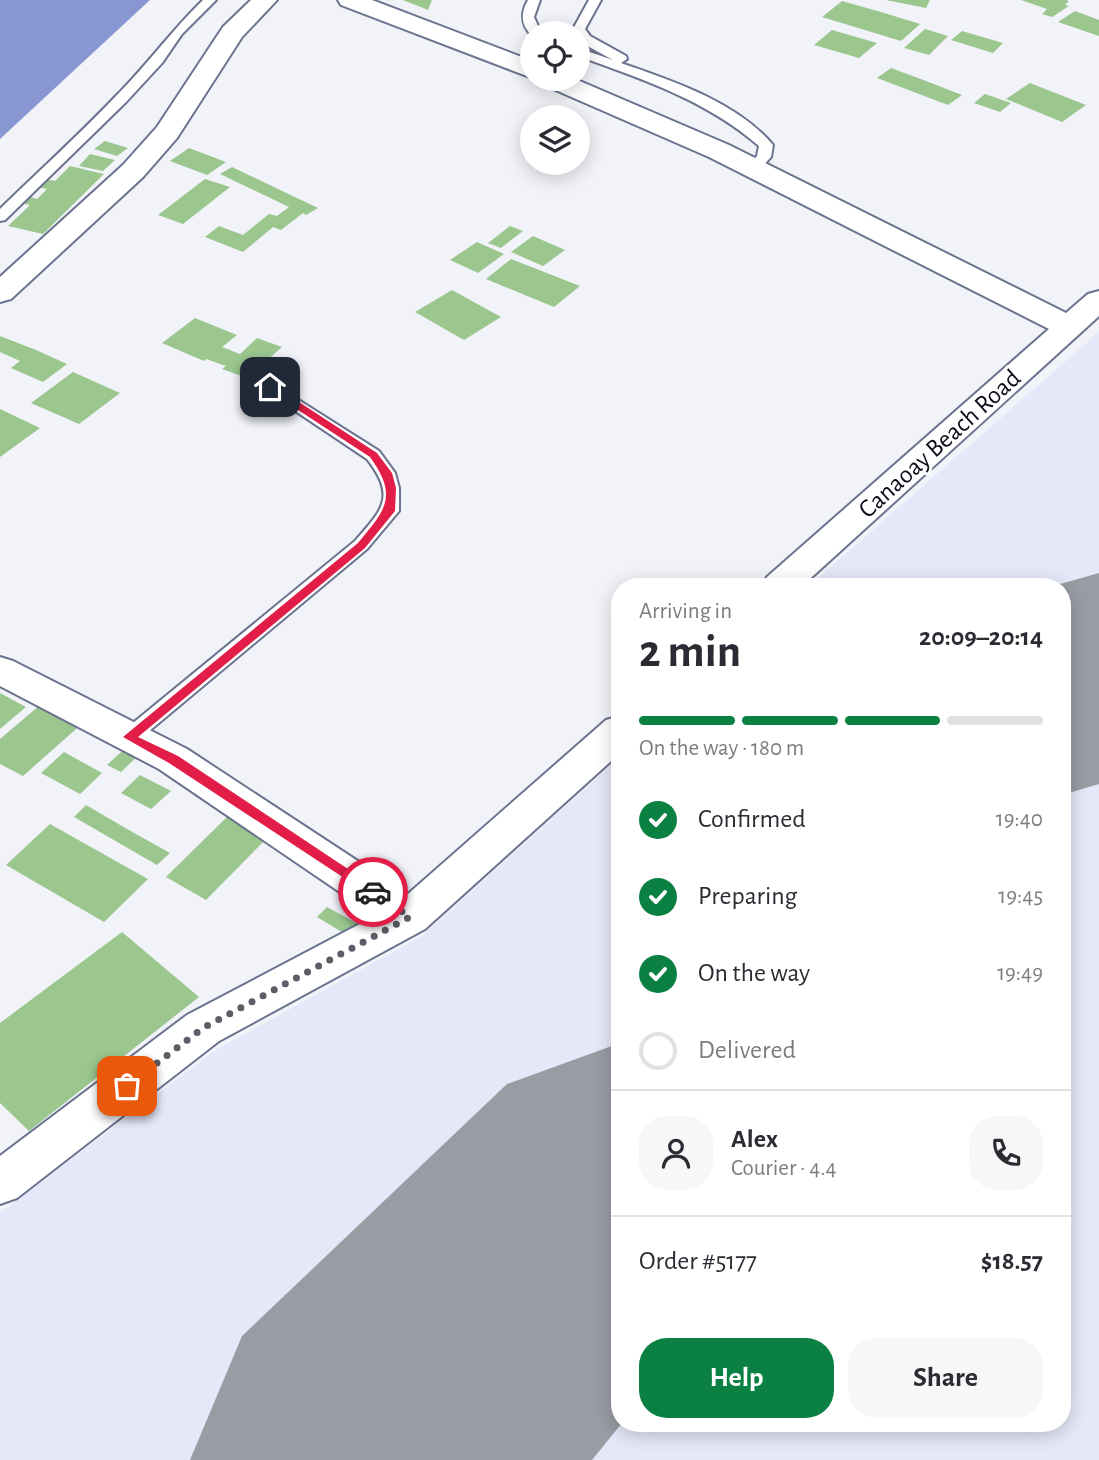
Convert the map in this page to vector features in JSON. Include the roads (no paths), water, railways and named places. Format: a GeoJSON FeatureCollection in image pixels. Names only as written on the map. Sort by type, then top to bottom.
{"type":"FeatureCollection","features":[{"type":"Feature","properties":{"kind":"street"},"geometry":{"type":"LineString","coordinates":[[0,293],[133,171],[167,132],[232,32],[265,0]]}},
{"type":"Feature","properties":{"kind":"street"},"geometry":{"type":"LineString","coordinates":[[350,0],[520,65]]}},
{"type":"Feature","properties":{"kind":"street"},"geometry":{"type":"LineString","coordinates":[[582,91],[669,127],[1069,327]]}},
{"type":"Feature","properties":{"kind":"street","name":"Canaoay Beach Road"},"geometry":{"type":"LineString","coordinates":[[789,578],[1099,300]]}},
{"type":"Feature","properties":{"kind":"street"},"geometry":{"type":"LineString","coordinates":[[0,670],[173,760],[410,917]]}},
{"type":"Feature","properties":{"kind":"street"},"geometry":{"type":"LineString","coordinates":[[0,1183],[203,1028],[410,917],[611,738]]}},
{"type":"Feature","properties":{"kind":"lane"},"geometry":{"type":"LineString","coordinates":[[0,217],[121,99],[157,60],[178,32],[210,0]]}},
{"type":"Feature","properties":{"kind":"lane"},"geometry":{"type":"LineString","coordinates":[[528,21],[528,9],[534,0]]}},
{"type":"Feature","properties":{"kind":"lane"},"geometry":{"type":"LineString","coordinates":[[595,0],[579,29],[585,39],[619,57],[634,72]]}},
{"type":"Feature","properties":{"kind":"lane"},"geometry":{"type":"LineString","coordinates":[[590,56],[677,89],[746,126],[766,145],[764,157],[753,168]]}},
{"type":"Feature","properties":{"kind":"lane"},"geometry":{"type":"LineString","coordinates":[[129,737],[361,545],[390,511],[391,488],[387,473],[373,455],[270,387]]}},
{"type":"Feature","properties":{"kind":"water"},"geometry":{"type":"Polygon","coordinates":[[[0,0],[150,0],[0,139],[0,0]]]}}]}
